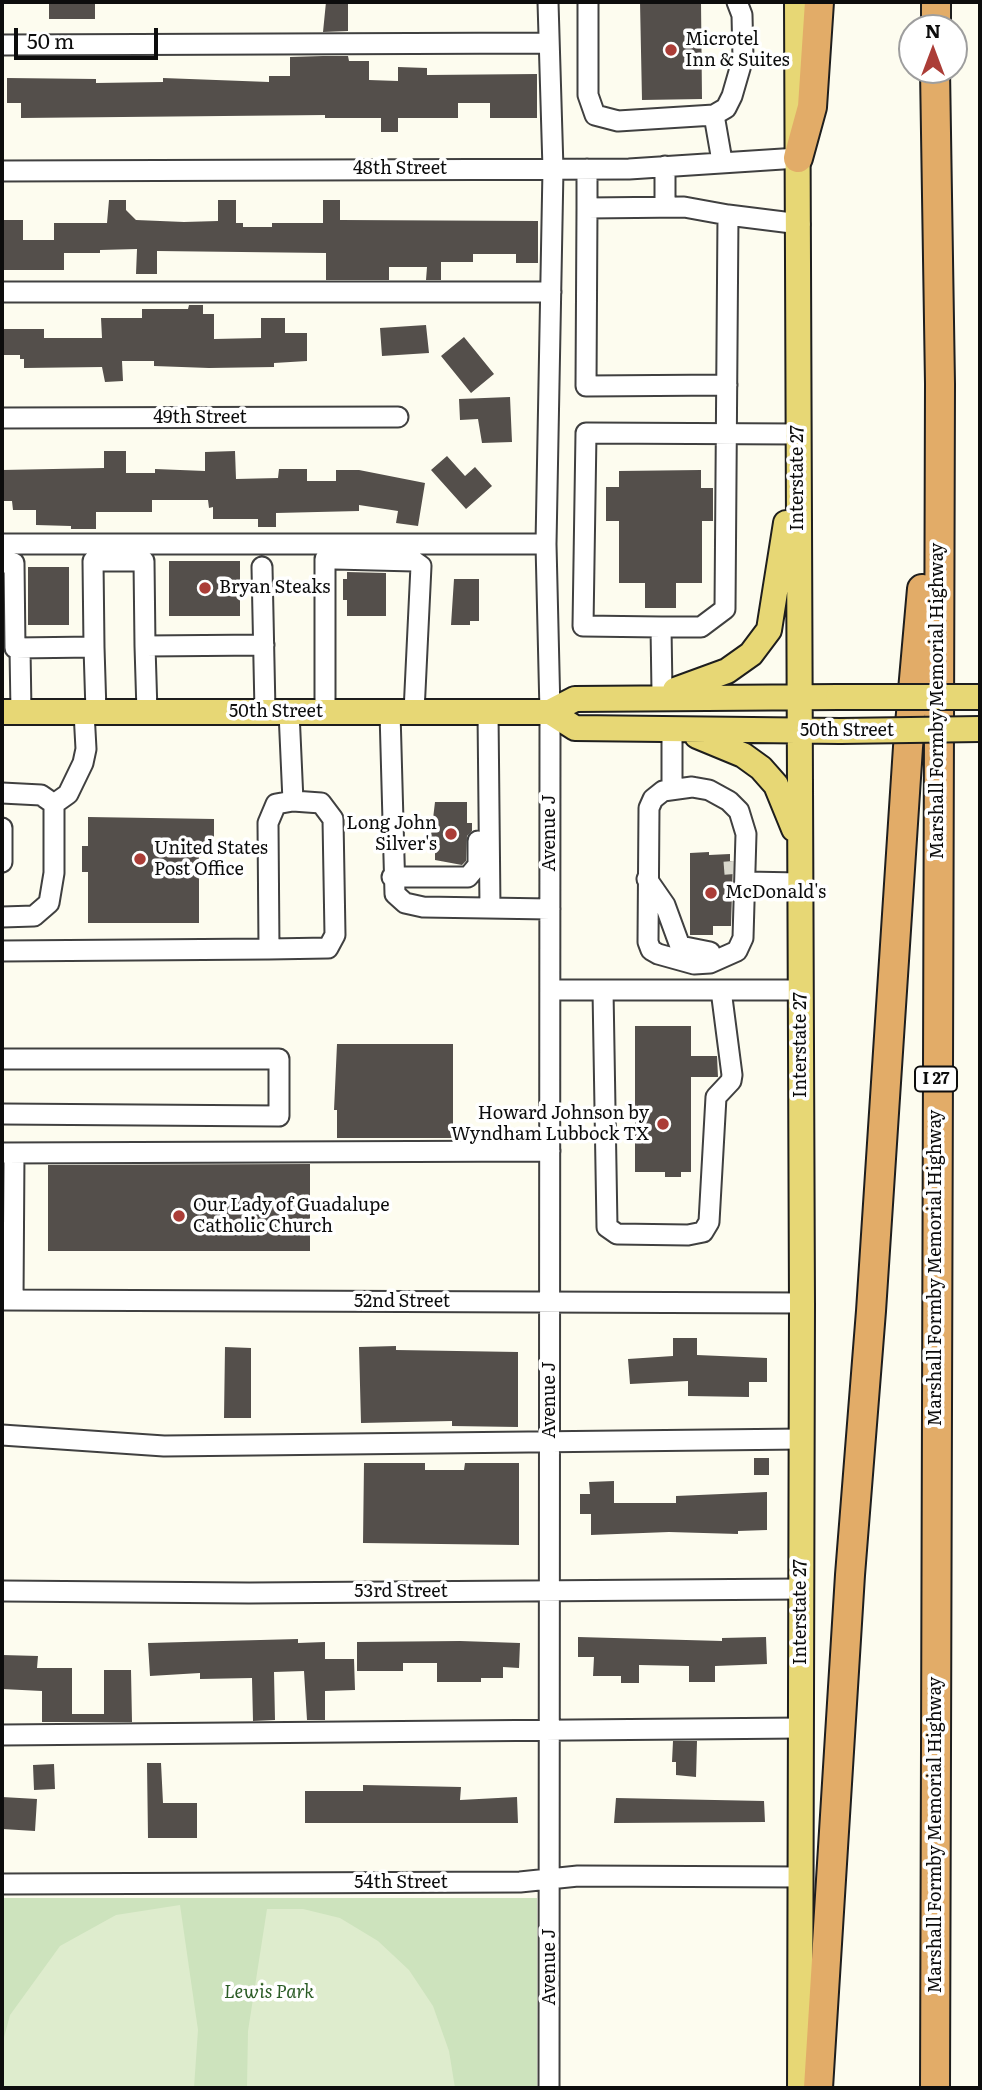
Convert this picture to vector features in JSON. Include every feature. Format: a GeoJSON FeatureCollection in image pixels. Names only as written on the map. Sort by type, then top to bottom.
{"type":"FeatureCollection","features":[{"type":"Feature","properties":{"kind":"highway"},"geometry":{"type":"LineString","coordinates":[[798,158],[812,107],[819,2]]}},
{"type":"Feature","properties":{"kind":"highway","name":"Marshall Formby Memorial Highway"},"geometry":{"type":"LineString","coordinates":[[935,84],[940,384],[935,2088]]}},
{"type":"Feature","properties":{"kind":"highway"},"geometry":{"type":"LineString","coordinates":[[818,2088],[908,747],[940,384]]}},
{"type":"Feature","properties":{"kind":"main road","name":"Interstate 27"},"geometry":{"type":"LineString","coordinates":[[797,2],[800,224],[797,445],[802,1303],[800,2088]]}},
{"type":"Feature","properties":{"kind":"main road"},"geometry":{"type":"LineString","coordinates":[[631,698],[710,680],[751,654],[769,630],[797,445]]}},
{"type":"Feature","properties":{"kind":"main road","name":"50th Street"},"geometry":{"type":"LineString","coordinates":[[11,712],[550,712],[575,699],[980,697]]}},
{"type":"Feature","properties":{"kind":"main road","name":"50th Street"},"geometry":{"type":"LineString","coordinates":[[550,712],[575,728],[799,731],[980,729]]}},
{"type":"Feature","properties":{"kind":"main road"},"geometry":{"type":"LineString","coordinates":[[676,730],[743,755],[761,768],[776,785],[786,805],[800,874]]}},
{"type":"Feature","properties":{"kind":"street","name":"Avenue J"},"geometry":{"type":"LineString","coordinates":[[548,2],[553,169],[546,544],[550,712],[549,2088]]}},
{"type":"Feature","properties":{"kind":"street"},"geometry":{"type":"LineString","coordinates":[[589,2],[588,95],[596,115],[618,121],[714,115],[726,108],[743,58],[742,15],[737,2]]}},
{"type":"Feature","properties":{"kind":"street"},"geometry":{"type":"LineString","coordinates":[[2,45],[548,43]]}},
{"type":"Feature","properties":{"kind":"street"},"geometry":{"type":"LineString","coordinates":[[714,115],[722,162]]}},
{"type":"Feature","properties":{"kind":"street","name":"48th Street"},"geometry":{"type":"LineString","coordinates":[[2,171],[587,169],[798,158]]}},
{"type":"Feature","properties":{"kind":"street"},"geometry":{"type":"LineString","coordinates":[[665,166],[665,207]]}},
{"type":"Feature","properties":{"kind":"street"},"geometry":{"type":"LineString","coordinates":[[587,169],[586,386],[727,386]]}},
{"type":"Feature","properties":{"kind":"street"},"geometry":{"type":"LineString","coordinates":[[587,208],[665,207],[800,224]]}},
{"type":"Feature","properties":{"kind":"street"},"geometry":{"type":"LineString","coordinates":[[728,215],[725,433],[725,610],[701,627],[583,626],[586,433],[725,433],[797,445]]}},
{"type":"Feature","properties":{"kind":"street"},"geometry":{"type":"LineString","coordinates":[[2,292],[551,292]]}},
{"type":"Feature","properties":{"kind":"street","name":"49th Street"},"geometry":{"type":"LineString","coordinates":[[2,418],[398,418]]}},
{"type":"Feature","properties":{"kind":"street"},"geometry":{"type":"LineString","coordinates":[[2,544],[546,544]]}},
{"type":"Feature","properties":{"kind":"street"},"geometry":{"type":"LineString","coordinates":[[325,712],[325,559],[414,561],[421,566],[422,573],[414,665],[402,712],[392,877],[395,894],[405,903],[424,907],[550,909]]}},
{"type":"Feature","properties":{"kind":"street"},"geometry":{"type":"LineString","coordinates":[[54,804],[68,794],[83,763],[86,749],[94,647],[93,561],[144,561],[147,712]]}},
{"type":"Feature","properties":{"kind":"street"},"geometry":{"type":"LineString","coordinates":[[2,563],[14,563],[15,648],[94,647]]}},
{"type":"Feature","properties":{"kind":"street"},"geometry":{"type":"LineString","coordinates":[[262,567],[264,645],[293,801]]}},
{"type":"Feature","properties":{"kind":"street"},"geometry":{"type":"LineString","coordinates":[[661,627],[662,692]]}},
{"type":"Feature","properties":{"kind":"street"},"geometry":{"type":"LineString","coordinates":[[145,646],[264,645]]}},
{"type":"Feature","properties":{"kind":"street"},"geometry":{"type":"LineString","coordinates":[[11,712],[20,648]]}},
{"type":"Feature","properties":{"kind":"street"},"geometry":{"type":"LineString","coordinates":[[488,712],[490,908]]}},
{"type":"Feature","properties":{"kind":"street"},"geometry":{"type":"LineString","coordinates":[[672,788],[676,730]]}},
{"type":"Feature","properties":{"kind":"street"},"geometry":{"type":"LineString","coordinates":[[647,878],[665,905],[680,946],[693,951],[713,952],[732,941],[738,872],[746,834],[739,811],[709,790],[672,788],[653,799],[649,808],[647,878],[648,942],[651,950],[694,964],[710,963],[737,951],[743,938],[738,872]]}},
{"type":"Feature","properties":{"kind":"street"},"geometry":{"type":"LineString","coordinates":[[2,793],[41,795],[54,804]]}},
{"type":"Feature","properties":{"kind":"street"},"geometry":{"type":"LineString","coordinates":[[392,877],[468,877],[478,865],[478,800],[489,793]]}},
{"type":"Feature","properties":{"kind":"street"},"geometry":{"type":"LineString","coordinates":[[2,951],[269,949],[328,948],[335,934],[333,819],[321,803],[293,801],[276,804],[268,823],[269,949]]}},
{"type":"Feature","properties":{"kind":"street"},"geometry":{"type":"LineString","coordinates":[[2,917],[34,916],[50,903],[54,873],[54,804]]}},
{"type":"Feature","properties":{"kind":"street"},"geometry":{"type":"LineString","coordinates":[[2,828],[2,862]]}},
{"type":"Feature","properties":{"kind":"street"},"geometry":{"type":"LineString","coordinates":[[738,872],[800,874]]}},
{"type":"Feature","properties":{"kind":"street"},"geometry":{"type":"LineString","coordinates":[[550,990],[801,990]]}},
{"type":"Feature","properties":{"kind":"street"},"geometry":{"type":"LineString","coordinates":[[603,990],[607,1227],[617,1234],[688,1235],[703,1232],[709,1222],[716,1097],[732,1075],[721,990]]}},
{"type":"Feature","properties":{"kind":"street"},"geometry":{"type":"LineString","coordinates":[[2,1059],[279,1059],[279,1116],[2,1114]]}},
{"type":"Feature","properties":{"kind":"street"},"geometry":{"type":"LineString","coordinates":[[8,1300],[8,1153],[550,1151]]}},
{"type":"Feature","properties":{"kind":"street","name":"52nd Street"},"geometry":{"type":"LineString","coordinates":[[8,1300],[802,1303]]}},
{"type":"Feature","properties":{"kind":"street"},"geometry":{"type":"LineString","coordinates":[[2,1435],[164,1447],[802,1439]]}},
{"type":"Feature","properties":{"kind":"street","name":"53rd Street"},"geometry":{"type":"LineString","coordinates":[[2,1591],[248,1593],[801,1589]]}},
{"type":"Feature","properties":{"kind":"street"},"geometry":{"type":"LineString","coordinates":[[2,1735],[801,1728]]}},
{"type":"Feature","properties":{"kind":"street","name":"54th Street"},"geometry":{"type":"LineString","coordinates":[[2,1884],[520,1882],[578,1876],[801,1877]]}},
{"type":"Feature","properties":{"kind":"green space","name":"Lewis Park"},"geometry":{"type":"Polygon","coordinates":[[[2,1898],[537,1898],[537,2088],[2,2088],[2,1898]]]}},
{"type":"Feature","properties":{"kind":"green space"},"geometry":{"type":"Polygon","coordinates":[[[180,1905],[198,2030],[194,2088],[2,2088],[2,2045],[10,2015],[60,1946],[116,1915],[180,1905]]]}},
{"type":"Feature","properties":{"kind":"green space"},"geometry":{"type":"Polygon","coordinates":[[[267,1909],[303,1909],[340,1918],[378,1941],[409,1970],[433,2006],[449,2051],[455,2088],[247,2088],[248,2031],[267,1909]]]}},
{"type":"Feature","properties":{"kind":"building"},"geometry":{"type":"Polygon","coordinates":[[[49,2],[95,2],[95,19],[49,19],[49,2]]]}},
{"type":"Feature","properties":{"kind":"building"},"geometry":{"type":"Polygon","coordinates":[[[326,2],[348,2],[348,31],[323,32],[326,2]]]}},
{"type":"Feature","properties":{"kind":"building","name":"Microtel Inn & Suites"},"geometry":{"type":"Polygon","coordinates":[[[640,2],[701,2],[702,99],[642,100],[640,2]]]}},
{"type":"Feature","properties":{"kind":"building"},"geometry":{"type":"Polygon","coordinates":[[[348,56],[349,61],[369,61],[369,80],[398,81],[398,67],[427,68],[427,75],[537,74],[537,118],[490,118],[490,103],[458,103],[458,118],[398,118],[398,132],[381,132],[381,118],[325,118],[325,115],[21,118],[21,103],[7,103],[7,78],[96,79],[96,83],[163,82],[163,78],[269,82],[269,76],[290,76],[290,57],[348,56]]]}},
{"type":"Feature","properties":{"kind":"building"},"geometry":{"type":"Polygon","coordinates":[[[109,200],[126,200],[126,210],[136,220],[184,222],[218,221],[218,200],[236,200],[236,223],[243,223],[243,227],[272,227],[272,223],[323,223],[323,200],[340,200],[340,220],[538,221],[538,263],[516,263],[516,254],[473,254],[473,262],[441,262],[441,280],[426,280],[427,267],[389,267],[389,280],[326,280],[326,253],[157,251],[157,274],[136,274],[137,249],[64,253],[64,270],[3,270],[3,220],[23,220],[23,240],[54,240],[54,223],[107,223],[109,200]]]}},
{"type":"Feature","properties":{"kind":"building"},"geometry":{"type":"Polygon","coordinates":[[[189,305],[203,305],[203,314],[214,314],[214,339],[261,338],[261,318],[285,318],[285,333],[307,333],[307,361],[274,363],[274,367],[209,368],[154,366],[154,361],[122,361],[123,381],[105,382],[102,367],[24,368],[24,359],[20,359],[20,355],[2,355],[2,329],[44,329],[44,338],[102,338],[101,318],[142,318],[142,309],[188,309],[189,305]]]}},
{"type":"Feature","properties":{"kind":"building"},"geometry":{"type":"Polygon","coordinates":[[[426,325],[429,353],[382,356],[380,328],[426,325]]]}},
{"type":"Feature","properties":{"kind":"building"},"geometry":{"type":"Polygon","coordinates":[[[464,337],[494,374],[471,393],[441,356],[464,337]]]}},
{"type":"Feature","properties":{"kind":"building"},"geometry":{"type":"Polygon","coordinates":[[[510,397],[512,442],[482,443],[478,419],[460,420],[459,399],[510,397]]]}},
{"type":"Feature","properties":{"kind":"building"},"geometry":{"type":"Polygon","coordinates":[[[104,451],[126,451],[126,473],[155,473],[155,469],[205,471],[205,452],[235,451],[236,479],[278,478],[279,469],[307,469],[307,481],[336,481],[336,470],[359,470],[425,483],[418,526],[396,523],[398,511],[359,505],[359,511],[276,513],[276,527],[258,527],[258,519],[213,519],[213,507],[209,508],[208,500],[152,500],[152,512],[96,512],[96,529],[71,529],[71,526],[36,525],[36,510],[13,510],[12,501],[2,501],[2,470],[104,468],[104,451]]]}},
{"type":"Feature","properties":{"kind":"building"},"geometry":{"type":"Polygon","coordinates":[[[447,456],[465,476],[475,467],[492,486],[466,509],[431,470],[447,456]]]}},
{"type":"Feature","properties":{"kind":"building"},"geometry":{"type":"Polygon","coordinates":[[[701,470],[701,488],[713,488],[713,521],[702,521],[702,583],[676,583],[676,608],[645,608],[645,583],[619,583],[619,521],[606,521],[606,487],[619,487],[619,471],[701,470]]]}},
{"type":"Feature","properties":{"kind":"building","name":"Bryan Steaks"},"geometry":{"type":"Polygon","coordinates":[[[169,561],[240,561],[240,616],[169,616],[169,561]]]}},
{"type":"Feature","properties":{"kind":"building"},"geometry":{"type":"Polygon","coordinates":[[[28,567],[69,567],[69,625],[28,625],[28,567]]]}},
{"type":"Feature","properties":{"kind":"building"},"geometry":{"type":"Polygon","coordinates":[[[347,572],[386,573],[386,616],[347,616],[347,600],[343,600],[343,579],[347,579],[347,572]]]}},
{"type":"Feature","properties":{"kind":"building"},"geometry":{"type":"Polygon","coordinates":[[[454,579],[479,579],[479,621],[470,621],[470,625],[451,625],[454,579]]]}},
{"type":"Feature","properties":{"kind":"building","name":"Long John Silver's"},"geometry":{"type":"Polygon","coordinates":[[[435,802],[467,802],[467,823],[472,823],[472,831],[467,836],[466,861],[462,865],[435,860],[435,844],[430,844],[435,802]]]}},
{"type":"Feature","properties":{"kind":"building","name":"United States Post Office"},"geometry":{"type":"Polygon","coordinates":[[[88,817],[214,819],[214,844],[199,844],[199,923],[88,923],[88,872],[82,872],[82,846],[88,846],[88,817]]]}},
{"type":"Feature","properties":{"kind":"building","name":"McDonald's"},"geometry":{"type":"Polygon","coordinates":[[[709,852],[709,855],[730,854],[730,861],[733,861],[731,926],[713,926],[713,935],[690,935],[690,853],[709,852]]]}},
{"type":"Feature","properties":{"kind":"building","name":"Howard Johnson by Wyndham Lubbock TX"},"geometry":{"type":"Polygon","coordinates":[[[635,1026],[691,1026],[691,1056],[717,1056],[718,1077],[691,1077],[691,1172],[681,1172],[681,1177],[665,1177],[665,1172],[635,1172],[635,1026]]]}},
{"type":"Feature","properties":{"kind":"building"},"geometry":{"type":"Polygon","coordinates":[[[337,1044],[453,1044],[453,1138],[337,1138],[337,1110],[334,1110],[337,1044]]]}},
{"type":"Feature","properties":{"kind":"building","name":"Our Lady of Guadalupe Catholic Church"},"geometry":{"type":"Polygon","coordinates":[[[310,1164],[310,1251],[48,1251],[48,1165],[310,1164]]]}},
{"type":"Feature","properties":{"kind":"building"},"geometry":{"type":"Polygon","coordinates":[[[673,1338],[697,1338],[697,1355],[767,1358],[767,1382],[749,1382],[749,1397],[688,1396],[688,1381],[630,1384],[628,1359],[673,1356],[673,1338]]]}},
{"type":"Feature","properties":{"kind":"building"},"geometry":{"type":"Polygon","coordinates":[[[396,1346],[396,1350],[518,1352],[518,1427],[452,1426],[452,1421],[361,1423],[359,1347],[396,1346]]]}},
{"type":"Feature","properties":{"kind":"building"},"geometry":{"type":"Polygon","coordinates":[[[225,1347],[251,1348],[251,1418],[224,1418],[225,1347]]]}},
{"type":"Feature","properties":{"kind":"building"},"geometry":{"type":"Polygon","coordinates":[[[754,1458],[769,1458],[769,1475],[754,1475],[754,1458]]]}},
{"type":"Feature","properties":{"kind":"building"},"geometry":{"type":"Polygon","coordinates":[[[364,1463],[425,1463],[425,1470],[464,1470],[465,1463],[519,1463],[519,1545],[363,1543],[364,1463]]]}},
{"type":"Feature","properties":{"kind":"building"},"geometry":{"type":"Polygon","coordinates":[[[614,1481],[614,1503],[676,1503],[676,1496],[767,1492],[767,1530],[738,1531],[738,1534],[669,1532],[591,1535],[591,1514],[580,1514],[580,1494],[590,1494],[589,1482],[614,1481]]]}},
{"type":"Feature","properties":{"kind":"building"},"geometry":{"type":"Polygon","coordinates":[[[578,1637],[722,1641],[722,1638],[766,1637],[767,1664],[715,1666],[715,1682],[689,1682],[689,1666],[639,1665],[639,1683],[621,1683],[621,1676],[593,1676],[594,1657],[578,1657],[578,1637]]]}},
{"type":"Feature","properties":{"kind":"building"},"geometry":{"type":"Polygon","coordinates":[[[298,1639],[298,1643],[325,1642],[325,1659],[354,1659],[355,1690],[325,1691],[325,1720],[307,1720],[304,1671],[274,1672],[275,1720],[253,1721],[252,1678],[200,1679],[200,1673],[150,1676],[148,1643],[298,1639]]]}},
{"type":"Feature","properties":{"kind":"building"},"geometry":{"type":"Polygon","coordinates":[[[357,1642],[520,1643],[519,1668],[503,1667],[503,1678],[481,1678],[481,1682],[437,1682],[437,1663],[403,1663],[403,1671],[357,1671],[357,1642]]]}},
{"type":"Feature","properties":{"kind":"building"},"geometry":{"type":"Polygon","coordinates":[[[2,1655],[38,1656],[37,1668],[72,1668],[72,1714],[104,1714],[104,1670],[131,1670],[132,1722],[42,1722],[42,1691],[2,1689],[2,1655]]]}},
{"type":"Feature","properties":{"kind":"building"},"geometry":{"type":"Polygon","coordinates":[[[673,1741],[697,1741],[696,1777],[676,1775],[676,1762],[672,1762],[673,1741]]]}},
{"type":"Feature","properties":{"kind":"building"},"geometry":{"type":"Polygon","coordinates":[[[147,1763],[161,1763],[163,1803],[197,1803],[197,1838],[148,1838],[147,1763]]]}},
{"type":"Feature","properties":{"kind":"building"},"geometry":{"type":"Polygon","coordinates":[[[54,1764],[55,1789],[34,1790],[33,1765],[54,1764]]]}},
{"type":"Feature","properties":{"kind":"building"},"geometry":{"type":"Polygon","coordinates":[[[363,1785],[461,1787],[460,1800],[517,1797],[518,1823],[305,1823],[305,1791],[363,1791],[363,1785]]]}},
{"type":"Feature","properties":{"kind":"building"},"geometry":{"type":"Polygon","coordinates":[[[2,1797],[37,1799],[35,1831],[2,1829],[2,1797]]]}},
{"type":"Feature","properties":{"kind":"building"},"geometry":{"type":"Polygon","coordinates":[[[616,1798],[764,1801],[765,1822],[614,1823],[616,1798]]]}},
{"type":"Feature","properties":{"kind":"tunnel"},"geometry":{"type":"LineString","coordinates":[[733,861],[734,874]]}},
{"type":"Feature","properties":{"kind":"place","name":"Microtel Inn & Suites"},"geometry":{"type":"Point","coordinates":[671,50]}},
{"type":"Feature","properties":{"kind":"place","name":"Bryan Steaks"},"geometry":{"type":"Point","coordinates":[205,588]}},
{"type":"Feature","properties":{"kind":"place","name":"Long John Silver's"},"geometry":{"type":"Point","coordinates":[451,834]}},
{"type":"Feature","properties":{"kind":"place","name":"United States Post Office"},"geometry":{"type":"Point","coordinates":[140,859]}},
{"type":"Feature","properties":{"kind":"place","name":"McDonald's"},"geometry":{"type":"Point","coordinates":[711,893]}},
{"type":"Feature","properties":{"kind":"place","name":"Howard Johnson by Wyndham Lubbock TX"},"geometry":{"type":"Point","coordinates":[663,1124]}},
{"type":"Feature","properties":{"kind":"place","name":"Our Lady of Guadalupe Catholic Church"},"geometry":{"type":"Point","coordinates":[179,1216]}}]}
